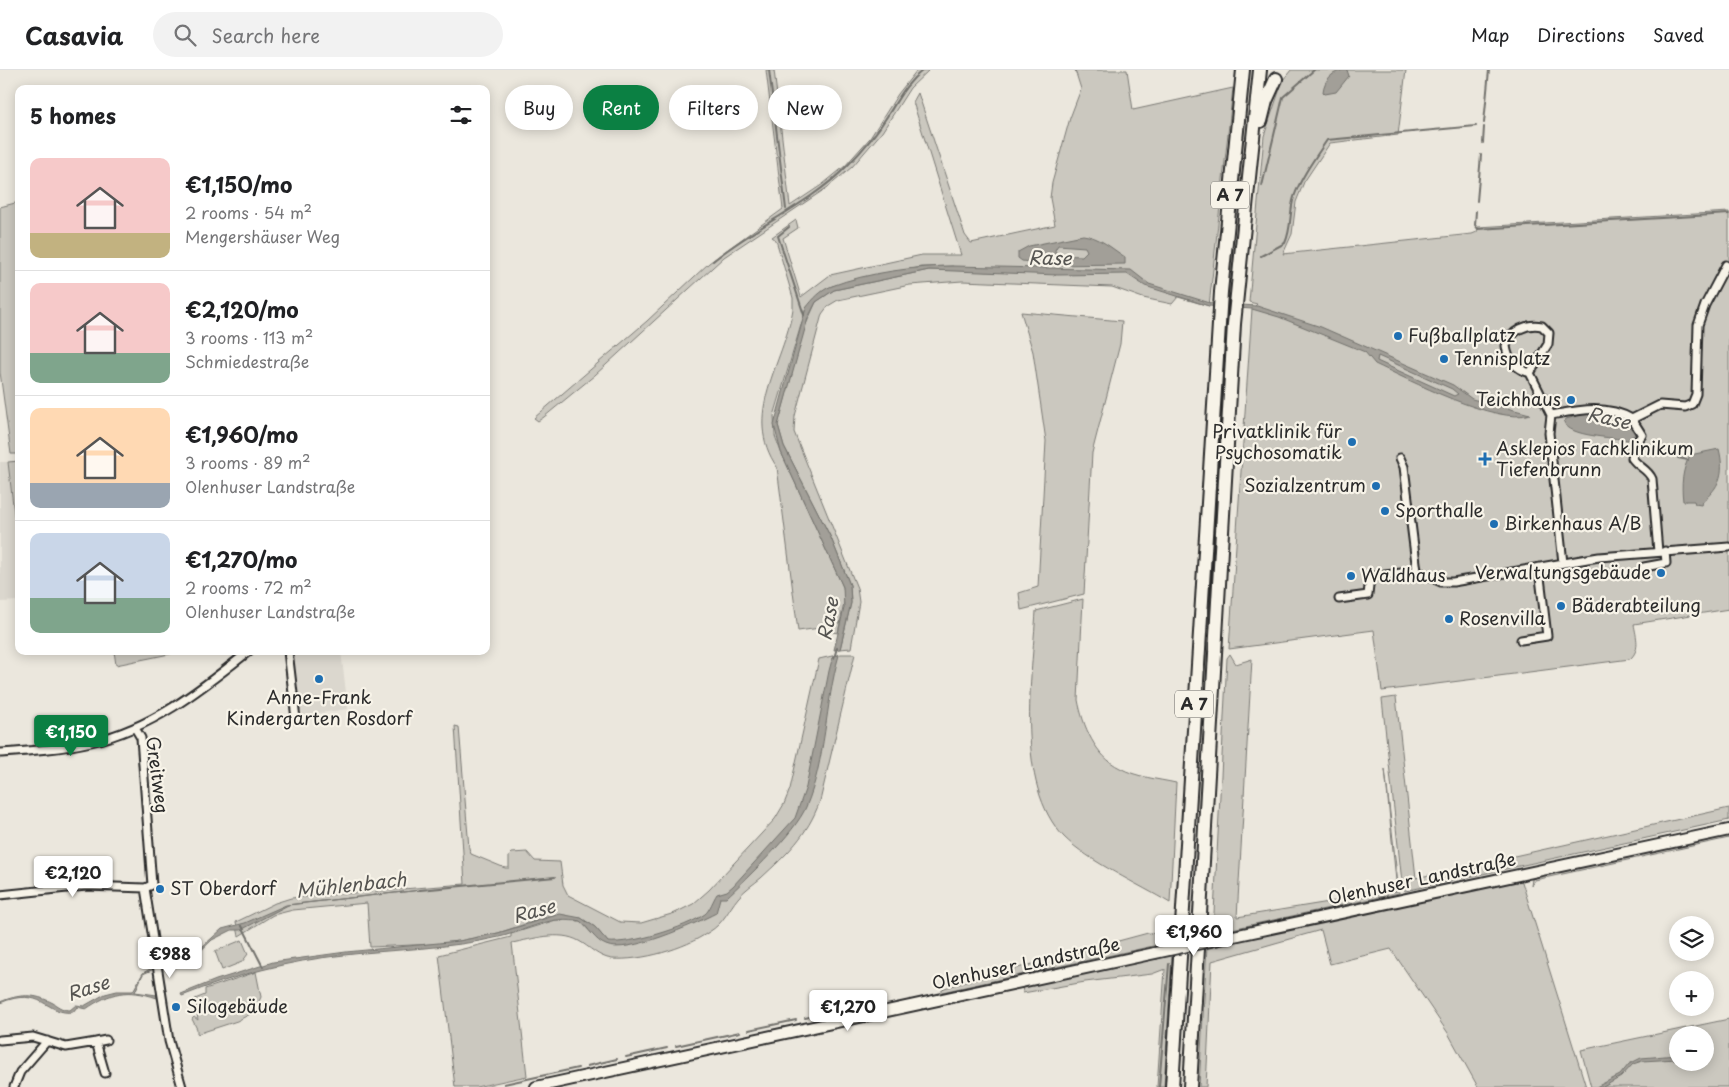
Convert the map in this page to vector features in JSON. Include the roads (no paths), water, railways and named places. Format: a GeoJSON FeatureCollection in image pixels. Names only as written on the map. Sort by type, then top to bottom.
{"type":"FeatureCollection","features":[{"type":"Feature","properties":{"kind":"highway","name":"A 7"},"geometry":{"type":"LineString","coordinates":[[1172,1087],[1221,292],[1243,70]]}},
{"type":"Feature","properties":{"kind":"highway","name":"A 7"},"geometry":{"type":"LineString","coordinates":[[1190,1087],[1234,324],[1260,70]]}},
{"type":"Feature","properties":{"kind":"highway"},"geometry":{"type":"LineString","coordinates":[[1248,174],[1266,101],[1276,79]]}},
{"type":"Feature","properties":{"kind":"street"},"geometry":{"type":"LineString","coordinates":[[1632,418],[1660,405],[1685,407],[1694,402],[1696,394],[1698,324],[1726,265]]}},
{"type":"Feature","properties":{"kind":"street"},"geometry":{"type":"LineString","coordinates":[[1530,373],[1548,344],[1549,333],[1542,326],[1531,326],[1516,330],[1506,346],[1508,356],[1515,366],[1530,373],[1551,415],[1549,434],[1563,563]]}},
{"type":"Feature","properties":{"kind":"street"},"geometry":{"type":"LineString","coordinates":[[1551,415],[1598,409],[1623,414],[1632,418],[1642,433],[1638,440],[1633,460],[1648,471],[1652,480],[1659,552],[1666,563],[1644,567]]}},
{"type":"Feature","properties":{"kind":"street"},"geometry":{"type":"LineString","coordinates":[[1400,458],[1404,468],[1417,571]]}},
{"type":"Feature","properties":{"kind":"street"},"geometry":{"type":"LineString","coordinates":[[1339,599],[1368,595],[1370,577],[1417,571],[1437,580],[1448,582],[1539,569],[1563,563],[1729,546]]}},
{"type":"Feature","properties":{"kind":"street"},"geometry":{"type":"LineString","coordinates":[[1653,564],[1659,552]]}},
{"type":"Feature","properties":{"kind":"street"},"geometry":{"type":"LineString","coordinates":[[1521,640],[1546,636],[1539,569]]}},
{"type":"Feature","properties":{"kind":"street"},"geometry":{"type":"LineString","coordinates":[[0,753],[83,744],[135,728],[186,700],[244,655]]}},
{"type":"Feature","properties":{"kind":"street"},"geometry":{"type":"LineString","coordinates":[[288,655],[296,719]]}},
{"type":"Feature","properties":{"kind":"street","name":"Greitweg"},"geometry":{"type":"LineString","coordinates":[[135,728],[141,738],[149,887],[157,966],[171,1053],[182,1087]]}},
{"type":"Feature","properties":{"kind":"street","name":"Olenhuser Landstraße"},"geometry":{"type":"LineString","coordinates":[[536,1087],[1729,830]]}},
{"type":"Feature","properties":{"kind":"street"},"geometry":{"type":"LineString","coordinates":[[0,896],[86,886],[149,887]]}},
{"type":"Feature","properties":{"kind":"street"},"geometry":{"type":"LineString","coordinates":[[0,1040],[33,1037],[66,1047],[106,1040]]}},
{"type":"Feature","properties":{"kind":"street"},"geometry":{"type":"LineString","coordinates":[[14,1087],[20,1072],[47,1041]]}},
{"type":"Feature","properties":{"kind":"street"},"geometry":{"type":"LineString","coordinates":[[96,1042],[105,1073]]}},
{"type":"Feature","properties":{"kind":"water"},"geometry":{"type":"Polygon","coordinates":[[[1342,70],[1347,70],[1349,76],[1336,92],[1325,94],[1323,92],[1325,83],[1330,76],[1342,70]]]}},
{"type":"Feature","properties":{"kind":"water"},"geometry":{"type":"Polygon","coordinates":[[[1083,235],[1089,236],[1100,240],[1125,257],[1125,264],[1055,265],[1022,261],[1018,258],[1018,252],[1029,246],[1083,235]],[[1058,245],[1055,250],[1056,255],[1082,256],[1087,251],[1085,247],[1058,245]]]}},
{"type":"Feature","properties":{"kind":"water"},"geometry":{"type":"Polygon","coordinates":[[[939,266],[1131,270],[1149,284],[1210,303],[1257,306],[1321,327],[1453,385],[1472,399],[1530,414],[1515,416],[1475,407],[1430,390],[1375,364],[1365,352],[1279,317],[1252,309],[1209,306],[1145,286],[1127,274],[1058,275],[929,270],[834,290],[816,302],[808,318],[778,425],[784,446],[831,538],[850,585],[851,603],[840,649],[834,650],[844,608],[843,587],[781,452],[774,425],[806,308],[814,298],[832,286],[860,277],[892,271],[939,266]],[[1378,356],[1377,361],[1454,396],[1458,394],[1452,389],[1378,356]]]}},
{"type":"Feature","properties":{"kind":"water"},"geometry":{"type":"Polygon","coordinates":[[[1592,412],[1617,418],[1627,424],[1635,434],[1628,440],[1592,436],[1574,431],[1564,422],[1566,419],[1592,412]]]}},
{"type":"Feature","properties":{"kind":"water"},"geometry":{"type":"Polygon","coordinates":[[[1719,449],[1721,472],[1715,488],[1701,505],[1695,504],[1694,501],[1683,501],[1683,478],[1685,466],[1690,455],[1719,449]]]}},
{"type":"Feature","properties":{"kind":"water"},"geometry":{"type":"Polygon","coordinates":[[[839,655],[834,674],[818,770],[806,807],[782,842],[726,898],[720,898],[716,913],[661,937],[629,946],[616,947],[602,943],[580,921],[569,919],[549,921],[480,941],[344,955],[282,965],[242,975],[182,996],[181,994],[216,980],[273,962],[346,952],[459,941],[498,933],[560,914],[581,918],[595,927],[608,942],[644,938],[685,925],[705,914],[717,894],[727,891],[733,886],[795,818],[806,787],[833,656],[839,655]]]}},
{"type":"Feature","properties":{"kind":"water"},"geometry":{"type":"Polygon","coordinates":[[[421,890],[288,905],[241,930],[232,930],[212,940],[195,956],[165,964],[193,955],[222,929],[245,923],[286,905],[421,890]]]}},
{"type":"Feature","properties":{"kind":"water"},"geometry":{"type":"Polygon","coordinates":[[[155,966],[156,968],[143,974],[135,992],[157,995],[157,998],[137,993],[120,993],[103,999],[86,1009],[77,1007],[73,1012],[57,1010],[35,999],[25,997],[14,998],[0,1003],[14,997],[33,996],[53,1003],[63,1009],[70,1010],[76,1005],[84,1006],[105,994],[117,991],[133,991],[143,973],[155,966]]]}},
{"type":"Feature","properties":{"kind":"water"},"geometry":{"type":"Polygon","coordinates":[[[1669,1056],[1669,1059],[1642,1061],[1633,1064],[1621,1077],[1603,1087],[1596,1087],[1620,1075],[1629,1064],[1641,1058],[1669,1056]]]}},
{"type":"Feature","properties":{"kind":"waterway"},"geometry":{"type":"LineString","coordinates":[[769,70],[786,209]]}},
{"type":"Feature","properties":{"kind":"waterway"},"geometry":{"type":"LineString","coordinates":[[713,261],[729,248],[799,204],[832,180],[869,141],[884,122],[907,85],[923,70]]}},
{"type":"Feature","properties":{"kind":"waterway"},"geometry":{"type":"LineString","coordinates":[[1262,186],[1283,97],[1314,70]]}},
{"type":"Feature","properties":{"kind":"waterway"},"geometry":{"type":"LineString","coordinates":[[1484,123],[1489,70]]}},
{"type":"Feature","properties":{"kind":"waterway"},"geometry":{"type":"LineString","coordinates":[[1261,256],[1285,243],[1289,232],[1292,203],[1300,182],[1327,140],[1476,126]]}},
{"type":"Feature","properties":{"kind":"waterway"},"geometry":{"type":"LineString","coordinates":[[1483,143],[1484,127]]}},
{"type":"Feature","properties":{"kind":"waterway"},"geometry":{"type":"LineString","coordinates":[[1477,201],[1481,155]]}},
{"type":"Feature","properties":{"kind":"waterway"},"geometry":{"type":"LineString","coordinates":[[1476,211],[1475,225],[1478,229],[1729,214]]}},
{"type":"Feature","properties":{"kind":"waterway"},"geometry":{"type":"LineString","coordinates":[[789,227],[778,236],[804,315]]}},
{"type":"Feature","properties":{"kind":"waterway","name":"Rase"},"geometry":{"type":"LineString","coordinates":[[1640,442],[1646,447]]}},
{"type":"Feature","properties":{"kind":"waterway","name":"Rase"},"geometry":{"type":"LineString","coordinates":[[1678,458],[1688,460]]}},
{"type":"Feature","properties":{"kind":"waterway","name":"Rase"},"geometry":{"type":"LineString","coordinates":[[834,658],[837,648]]}},
{"type":"Feature","properties":{"kind":"waterway","name":"Mühlenbach"},"geometry":{"type":"LineString","coordinates":[[420,890],[555,877]]}},
{"type":"Feature","properties":{"kind":"waterway"},"geometry":{"type":"LineString","coordinates":[[242,926],[263,967]]}},
{"type":"Feature","properties":{"kind":"waterway"},"geometry":{"type":"LineString","coordinates":[[1159,1087],[1169,964]]}},
{"type":"Feature","properties":{"kind":"waterway"},"geometry":{"type":"LineString","coordinates":[[805,1018],[882,1001]]}},
{"type":"Feature","properties":{"kind":"waterway"},"geometry":{"type":"LineString","coordinates":[[749,1030],[796,1020]]}},
{"type":"Feature","properties":{"kind":"waterway"},"geometry":{"type":"LineString","coordinates":[[676,1046],[740,1032]]}},
{"type":"Feature","properties":{"kind":"waterway"},"geometry":{"type":"LineString","coordinates":[[626,1057],[667,1048]]}},
{"type":"Feature","properties":{"kind":"waterway"},"geometry":{"type":"LineString","coordinates":[[587,1066],[617,1059]]}},
{"type":"Feature","properties":{"kind":"waterway"},"geometry":{"type":"LineString","coordinates":[[504,1084],[578,1068]]}},
{"type":"Feature","properties":{"kind":"waterway"},"geometry":{"type":"LineString","coordinates":[[487,1087],[492,1086]]}},
{"type":"Feature","properties":{"kind":"place","name":"Fußballplatz"},"geometry":{"type":"Point","coordinates":[1398,336]}},
{"type":"Feature","properties":{"kind":"place","name":"Tennisplatz"},"geometry":{"type":"Point","coordinates":[1444,359]}},
{"type":"Feature","properties":{"kind":"place","name":"Teichhaus"},"geometry":{"type":"Point","coordinates":[1571,400]}},
{"type":"Feature","properties":{"kind":"place","name":"Privatklinik für Psychosomatik"},"geometry":{"type":"Point","coordinates":[1352,442]}},
{"type":"Feature","properties":{"kind":"place","name":"Asklepios Fachklinikum Tiefenbrunn"},"geometry":{"type":"Point","coordinates":[1485,459]}},
{"type":"Feature","properties":{"kind":"place","name":"Sozialzentrum"},"geometry":{"type":"Point","coordinates":[1376,486]}},
{"type":"Feature","properties":{"kind":"place","name":"Sporthalle"},"geometry":{"type":"Point","coordinates":[1385,511]}},
{"type":"Feature","properties":{"kind":"place","name":"Birkenhaus A/B"},"geometry":{"type":"Point","coordinates":[1494,524]}},
{"type":"Feature","properties":{"kind":"place","name":"Verwaltungsgebäude"},"geometry":{"type":"Point","coordinates":[1661,573]}},
{"type":"Feature","properties":{"kind":"place","name":"Waldhaus"},"geometry":{"type":"Point","coordinates":[1351,576]}},
{"type":"Feature","properties":{"kind":"place","name":"Bäderabteilung"},"geometry":{"type":"Point","coordinates":[1561,606]}},
{"type":"Feature","properties":{"kind":"place","name":"Rosenvilla"},"geometry":{"type":"Point","coordinates":[1449,619]}},
{"type":"Feature","properties":{"kind":"place","name":"Anne-Frank Kindergarten Rosdorf"},"geometry":{"type":"Point","coordinates":[319,679]}},
{"type":"Feature","properties":{"kind":"place","name":"ST Oberdorf"},"geometry":{"type":"Point","coordinates":[160,889]}},
{"type":"Feature","properties":{"kind":"place","name":"Silogebäude"},"geometry":{"type":"Point","coordinates":[176,1007]}}]}
